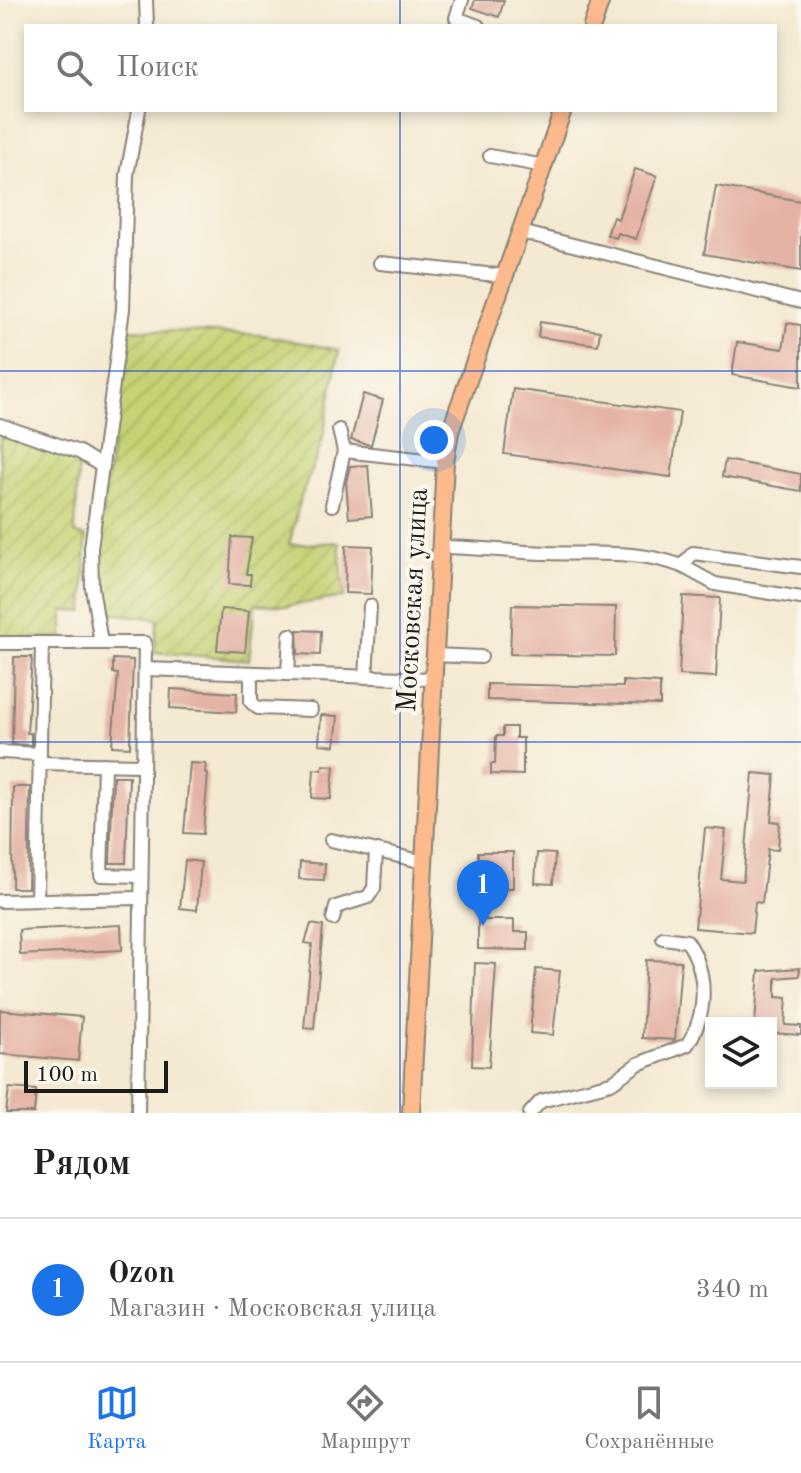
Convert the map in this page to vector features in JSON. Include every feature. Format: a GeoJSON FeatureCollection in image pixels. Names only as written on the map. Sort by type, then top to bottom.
{"type":"FeatureCollection","features":[{"type":"Feature","properties":{"kind":"main road"},"geometry":{"type":"LineString","coordinates":[[593,24],[601,0]]}},
{"type":"Feature","properties":{"kind":"main road","name":"Московская улица"},"geometry":{"type":"LineString","coordinates":[[411,1113],[445,462],[450,432],[562,112]]}},
{"type":"Feature","properties":{"kind":"street"},"geometry":{"type":"LineString","coordinates":[[146,0],[147,24]]}},
{"type":"Feature","properties":{"kind":"street"},"geometry":{"type":"LineString","coordinates":[[462,0],[456,18],[472,24]]}},
{"type":"Feature","properties":{"kind":"street"},"geometry":{"type":"LineString","coordinates":[[101,643],[92,587],[91,548],[123,309],[127,175],[139,112]]}},
{"type":"Feature","properties":{"kind":"street"},"geometry":{"type":"LineString","coordinates":[[490,156],[544,166]]}},
{"type":"Feature","properties":{"kind":"street"},"geometry":{"type":"LineString","coordinates":[[521,232],[801,302]]}},
{"type":"Feature","properties":{"kind":"street"},"geometry":{"type":"LineString","coordinates":[[380,263],[506,276]]}},
{"type":"Feature","properties":{"kind":"street"},"geometry":{"type":"LineString","coordinates":[[0,425],[79,452],[103,467]]}},
{"type":"Feature","properties":{"kind":"street"},"geometry":{"type":"LineString","coordinates":[[332,505],[344,451],[339,430]]}},
{"type":"Feature","properties":{"kind":"street"},"geometry":{"type":"LineString","coordinates":[[344,451],[445,462]]}},
{"type":"Feature","properties":{"kind":"street"},"geometry":{"type":"LineString","coordinates":[[439,547],[546,553],[617,551],[659,557],[715,584],[801,598]]}},
{"type":"Feature","properties":{"kind":"street"},"geometry":{"type":"LineString","coordinates":[[682,566],[693,553],[801,567]]}},
{"type":"Feature","properties":{"kind":"street"},"geometry":{"type":"LineString","coordinates":[[366,677],[370,606]]}},
{"type":"Feature","properties":{"kind":"street"},"geometry":{"type":"LineString","coordinates":[[288,674],[290,635]]}},
{"type":"Feature","properties":{"kind":"street"},"geometry":{"type":"LineString","coordinates":[[0,643],[145,643],[139,876],[138,1113]]}},
{"type":"Feature","properties":{"kind":"street"},"geometry":{"type":"LineString","coordinates":[[37,900],[42,643]]}},
{"type":"Feature","properties":{"kind":"street"},"geometry":{"type":"LineString","coordinates":[[433,655],[481,657]]}},
{"type":"Feature","properties":{"kind":"street"},"geometry":{"type":"LineString","coordinates":[[146,669],[432,679]]}},
{"type":"Feature","properties":{"kind":"street"},"geometry":{"type":"LineString","coordinates":[[251,673],[251,702],[258,708],[311,710]]}},
{"type":"Feature","properties":{"kind":"street"},"geometry":{"type":"LineString","coordinates":[[0,752],[104,764],[141,765]]}},
{"type":"Feature","properties":{"kind":"street"},"geometry":{"type":"LineString","coordinates":[[104,764],[101,875],[139,876]]}},
{"type":"Feature","properties":{"kind":"street"},"geometry":{"type":"LineString","coordinates":[[331,840],[424,862]]}},
{"type":"Feature","properties":{"kind":"street"},"geometry":{"type":"LineString","coordinates":[[333,919],[336,907],[368,897],[374,888],[376,851]]}},
{"type":"Feature","properties":{"kind":"street"},"geometry":{"type":"LineString","coordinates":[[0,901],[139,898]]}},
{"type":"Feature","properties":{"kind":"street"},"geometry":{"type":"LineString","coordinates":[[530,1113],[541,1101],[611,1083],[638,1064],[687,1045],[700,1012],[704,989],[700,970],[687,941],[663,938]]}},
{"type":"Feature","properties":{"kind":"green space"},"geometry":{"type":"Polygon","coordinates":[[[128,329],[263,335],[339,350],[322,443],[301,497],[289,545],[339,542],[344,597],[287,606],[255,604],[249,660],[154,652],[158,619],[104,612],[94,573],[128,329]]]}},
{"type":"Feature","properties":{"kind":"green space"},"geometry":{"type":"Polygon","coordinates":[[[0,425],[79,452],[75,533],[86,537],[84,612],[63,611],[63,637],[0,640],[0,425]]]}},
{"type":"Feature","properties":{"kind":"building"},"geometry":{"type":"Polygon","coordinates":[[[475,0],[504,0],[499,17],[472,8],[475,0]]]}},
{"type":"Feature","properties":{"kind":"building"},"geometry":{"type":"Polygon","coordinates":[[[635,169],[657,176],[636,239],[618,233],[616,238],[607,235],[613,217],[618,219],[635,169]]]}},
{"type":"Feature","properties":{"kind":"building"},"geometry":{"type":"Polygon","coordinates":[[[716,186],[801,201],[801,271],[704,254],[716,186]]]}},
{"type":"Feature","properties":{"kind":"building"},"geometry":{"type":"Polygon","coordinates":[[[540,322],[600,331],[598,345],[538,337],[540,322]]]}},
{"type":"Feature","properties":{"kind":"building"},"geometry":{"type":"Polygon","coordinates":[[[787,323],[801,325],[801,387],[732,375],[737,342],[783,349],[787,323]]]}},
{"type":"Feature","properties":{"kind":"building"},"geometry":{"type":"Polygon","coordinates":[[[513,389],[680,412],[671,477],[504,454],[513,389]]]}},
{"type":"Feature","properties":{"kind":"building"},"geometry":{"type":"Polygon","coordinates":[[[363,394],[383,400],[371,445],[351,440],[363,394]]]}},
{"type":"Feature","properties":{"kind":"building"},"geometry":{"type":"Polygon","coordinates":[[[725,460],[801,474],[801,491],[722,477],[725,460]]]}},
{"type":"Feature","properties":{"kind":"building"},"geometry":{"type":"Polygon","coordinates":[[[368,465],[372,516],[349,518],[346,482],[350,466],[368,465]]]}},
{"type":"Feature","properties":{"kind":"building"},"geometry":{"type":"Polygon","coordinates":[[[232,537],[252,538],[246,574],[251,574],[250,585],[229,584],[232,537]]]}},
{"type":"Feature","properties":{"kind":"building"},"geometry":{"type":"Polygon","coordinates":[[[346,545],[373,546],[371,594],[345,593],[346,545]]]}},
{"type":"Feature","properties":{"kind":"building"},"geometry":{"type":"Polygon","coordinates":[[[683,596],[720,598],[716,677],[679,675],[683,596]]]}},
{"type":"Feature","properties":{"kind":"building"},"geometry":{"type":"Polygon","coordinates":[[[512,605],[616,607],[615,656],[510,654],[512,605]]]}},
{"type":"Feature","properties":{"kind":"building"},"geometry":{"type":"Polygon","coordinates":[[[221,609],[249,611],[245,652],[217,650],[221,609]]]}},
{"type":"Feature","properties":{"kind":"building"},"geometry":{"type":"Polygon","coordinates":[[[297,630],[321,631],[320,655],[298,654],[297,630]]]}},
{"type":"Feature","properties":{"kind":"building"},"geometry":{"type":"Polygon","coordinates":[[[14,657],[32,657],[27,733],[31,733],[31,745],[12,744],[14,657]]]}},
{"type":"Feature","properties":{"kind":"building"},"geometry":{"type":"Polygon","coordinates":[[[113,659],[133,660],[130,747],[112,746],[118,674],[113,673],[113,659]]]}},
{"type":"Feature","properties":{"kind":"building"},"geometry":{"type":"Polygon","coordinates":[[[623,681],[660,683],[660,705],[487,700],[487,684],[623,687],[623,681]]]}},
{"type":"Feature","properties":{"kind":"building"},"geometry":{"type":"Polygon","coordinates":[[[171,689],[237,693],[236,712],[170,708],[171,689]]]}},
{"type":"Feature","properties":{"kind":"building"},"geometry":{"type":"Polygon","coordinates":[[[321,715],[338,716],[335,746],[319,744],[321,715]]]}},
{"type":"Feature","properties":{"kind":"building"},"geometry":{"type":"Polygon","coordinates":[[[503,727],[516,727],[516,738],[523,738],[523,775],[491,774],[491,764],[495,764],[496,736],[503,736],[503,727]]]}},
{"type":"Feature","properties":{"kind":"building"},"geometry":{"type":"Polygon","coordinates":[[[190,763],[206,764],[205,773],[208,774],[203,834],[184,833],[190,763]]]}},
{"type":"Feature","properties":{"kind":"building"},"geometry":{"type":"Polygon","coordinates":[[[323,765],[334,766],[331,799],[312,798],[314,769],[322,770],[323,765]]]}},
{"type":"Feature","properties":{"kind":"building"},"geometry":{"type":"Polygon","coordinates":[[[753,773],[775,775],[771,821],[780,822],[778,850],[768,849],[762,903],[755,902],[752,933],[695,928],[705,828],[726,830],[721,879],[743,881],[753,773]]]}},
{"type":"Feature","properties":{"kind":"building"},"geometry":{"type":"Polygon","coordinates":[[[113,776],[129,776],[126,863],[110,863],[113,776]]]}},
{"type":"Feature","properties":{"kind":"building"},"geometry":{"type":"Polygon","coordinates":[[[13,787],[30,787],[28,888],[12,888],[13,787]]]}},
{"type":"Feature","properties":{"kind":"building"},"geometry":{"type":"Polygon","coordinates":[[[478,852],[513,852],[513,888],[478,888],[478,852]]]}},
{"type":"Feature","properties":{"kind":"building"},"geometry":{"type":"Polygon","coordinates":[[[537,853],[555,854],[553,884],[535,883],[537,853]]]}},
{"type":"Feature","properties":{"kind":"building"},"geometry":{"type":"Polygon","coordinates":[[[185,860],[201,862],[197,910],[180,908],[185,860]]]}},
{"type":"Feature","properties":{"kind":"building"},"geometry":{"type":"Polygon","coordinates":[[[300,862],[325,864],[324,880],[299,879],[300,862]]]}},
{"type":"Feature","properties":{"kind":"building"},"geometry":{"type":"Polygon","coordinates":[[[478,920],[514,920],[514,932],[528,932],[528,950],[478,949],[478,920]]]}},
{"type":"Feature","properties":{"kind":"building"},"geometry":{"type":"Polygon","coordinates":[[[311,924],[323,926],[314,1029],[304,1028],[312,944],[305,943],[311,924]]]}},
{"type":"Feature","properties":{"kind":"building"},"geometry":{"type":"Polygon","coordinates":[[[121,925],[122,950],[20,955],[19,930],[121,925]]]}},
{"type":"Feature","properties":{"kind":"building"},"geometry":{"type":"Polygon","coordinates":[[[646,960],[681,961],[675,1040],[642,1038],[646,960]]]}},
{"type":"Feature","properties":{"kind":"building"},"geometry":{"type":"Polygon","coordinates":[[[475,963],[496,964],[489,1067],[472,1066],[475,963]]]}},
{"type":"Feature","properties":{"kind":"building"},"geometry":{"type":"Polygon","coordinates":[[[800,968],[799,976],[776,978],[776,997],[787,998],[785,1025],[801,1026],[801,1035],[777,1033],[777,1017],[755,1017],[759,971],[800,968]]]}},
{"type":"Feature","properties":{"kind":"building"},"geometry":{"type":"Polygon","coordinates":[[[536,969],[560,971],[553,1035],[530,1033],[536,969]]]}},
{"type":"Feature","properties":{"kind":"building"},"geometry":{"type":"Polygon","coordinates":[[[0,1010],[82,1017],[78,1061],[0,1054],[0,1010]]]}},
{"type":"Feature","properties":{"kind":"building"},"geometry":{"type":"Polygon","coordinates":[[[9,1088],[36,1090],[34,1113],[6,1113],[9,1088]]]}},
{"type":"Feature","properties":{"kind":"place","name":"Ozon"},"geometry":{"type":"Point","coordinates":[483,926]}}]}
